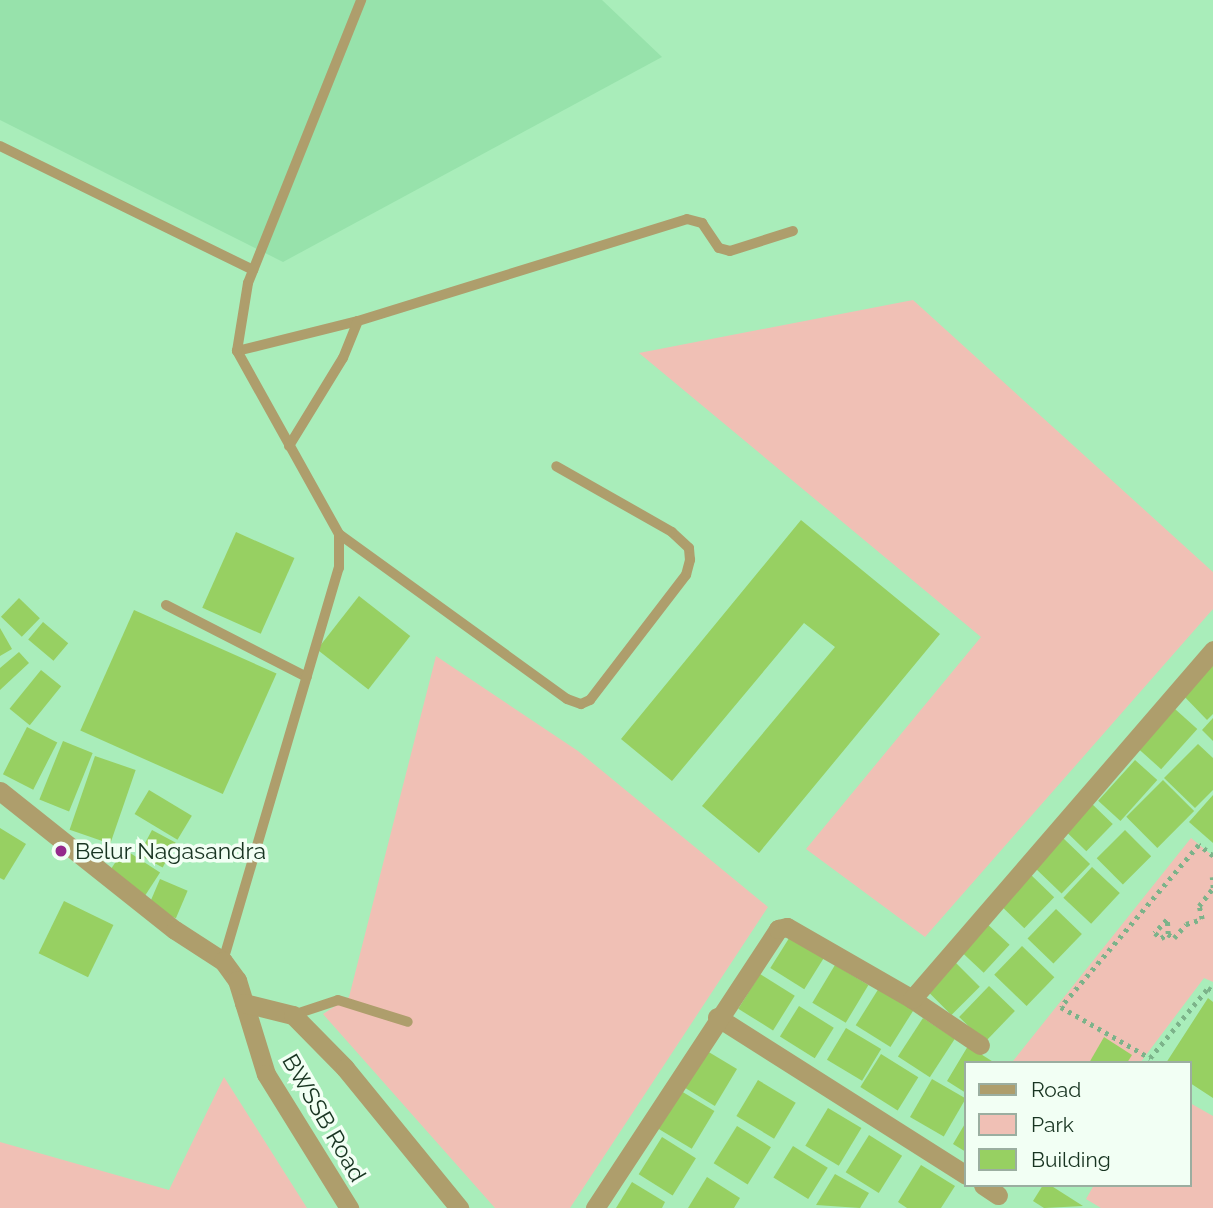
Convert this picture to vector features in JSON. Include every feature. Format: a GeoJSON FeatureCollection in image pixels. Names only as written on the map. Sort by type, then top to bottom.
{"type":"FeatureCollection","features":[{"type":"Feature","properties":{"kind":"street"},"geometry":{"type":"LineString","coordinates":[[912,999],[1213,650]]}},
{"type":"Feature","properties":{"kind":"street","name":"BWSSB Road"},"geometry":{"type":"LineString","coordinates":[[1,794],[175,930],[223,961],[237,980],[266,1074],[349,1208]]}},
{"type":"Feature","properties":{"kind":"street"},"geometry":{"type":"LineString","coordinates":[[595,1208],[717,1017],[783,926],[912,999],[980,1045]]}},
{"type":"Feature","properties":{"kind":"street"},"geometry":{"type":"LineString","coordinates":[[244,1003],[293,1015],[345,1068],[459,1208]]}},
{"type":"Feature","properties":{"kind":"street"},"geometry":{"type":"LineString","coordinates":[[717,1017],[964,1174]]}},
{"type":"Feature","properties":{"kind":"lane"},"geometry":{"type":"LineString","coordinates":[[361,0],[253,270],[237,351],[339,534],[567,699],[581,704],[590,700],[687,575],[689,548],[672,532],[556,466]]}},
{"type":"Feature","properties":{"kind":"lane"},"geometry":{"type":"LineString","coordinates":[[0,146],[253,270]]}},
{"type":"Feature","properties":{"kind":"lane"},"geometry":{"type":"LineString","coordinates":[[237,351],[358,321],[687,219],[702,223],[719,248],[730,251],[793,231]]}},
{"type":"Feature","properties":{"kind":"lane"},"geometry":{"type":"LineString","coordinates":[[289,446],[343,358],[358,321]]}},
{"type":"Feature","properties":{"kind":"lane"},"geometry":{"type":"LineString","coordinates":[[223,961],[339,568],[339,534]]}},
{"type":"Feature","properties":{"kind":"lane"},"geometry":{"type":"LineString","coordinates":[[166,605],[307,677]]}},
{"type":"Feature","properties":{"kind":"lane"},"geometry":{"type":"LineString","coordinates":[[293,1015],[338,1000],[408,1022]]}},
{"type":"Feature","properties":{"kind":"path"},"geometry":{"type":"LineString","coordinates":[[1213,856],[1199,845],[1061,1007],[1150,1058],[1208,988],[1213,991]]}},
{"type":"Feature","properties":{"kind":"path"},"geometry":{"type":"LineString","coordinates":[[1168,934],[1174,938],[1186,924],[1202,919],[1199,906],[1213,888],[1212,877]]}},
{"type":"Feature","properties":{"kind":"shaded area"},"geometry":{"type":"Polygon","coordinates":[[[0,0],[602,0],[662,57],[283,262],[0,120],[0,0]]]}},
{"type":"Feature","properties":{"kind":"green space"},"geometry":{"type":"Polygon","coordinates":[[[913,300],[1213,572],[1213,609],[925,937],[806,849],[981,637],[639,353],[913,300]]]}},
{"type":"Feature","properties":{"kind":"green space"},"geometry":{"type":"Polygon","coordinates":[[[436,656],[578,751],[768,907],[570,1208],[495,1208],[323,1014],[349,997],[436,656]]]}},
{"type":"Feature","properties":{"kind":"green space"},"geometry":{"type":"Polygon","coordinates":[[[1191,838],[1213,856],[1213,982],[1204,978],[1142,1061],[1013,1061],[1191,838]]]}},
{"type":"Feature","properties":{"kind":"green space"},"geometry":{"type":"Polygon","coordinates":[[[224,1077],[307,1208],[0,1208],[0,1142],[169,1190],[224,1077]]]}},
{"type":"Feature","properties":{"kind":"green space"},"geometry":{"type":"Polygon","coordinates":[[[1192,1104],[1213,1116],[1213,1208],[1101,1208],[1086,1199],[1093,1187],[1192,1187],[1192,1104]]]}},
{"type":"Feature","properties":{"kind":"building"},"geometry":{"type":"Polygon","coordinates":[[[801,520],[940,634],[759,853],[702,806],[835,647],[804,623],[672,781],[621,739],[801,520]]]}},
{"type":"Feature","properties":{"kind":"building"},"geometry":{"type":"Polygon","coordinates":[[[236,532],[294,558],[261,634],[202,608],[236,532]]]}},
{"type":"Feature","properties":{"kind":"building"},"geometry":{"type":"Polygon","coordinates":[[[359,596],[410,636],[368,690],[317,650],[359,596]]]}},
{"type":"Feature","properties":{"kind":"building"},"geometry":{"type":"Polygon","coordinates":[[[19,598],[40,618],[22,637],[1,617],[19,598]]]}},
{"type":"Feature","properties":{"kind":"building"},"geometry":{"type":"Polygon","coordinates":[[[134,610],[277,673],[223,794],[80,731],[134,610]]]}},
{"type":"Feature","properties":{"kind":"building"},"geometry":{"type":"Polygon","coordinates":[[[43,622],[68,643],[53,661],[28,640],[43,622]]]}},
{"type":"Feature","properties":{"kind":"building"},"geometry":{"type":"Polygon","coordinates":[[[0,628],[12,649],[0,656],[0,628]]]}},
{"type":"Feature","properties":{"kind":"building"},"geometry":{"type":"Polygon","coordinates":[[[19,652],[29,663],[0,690],[0,668],[19,652]]]}},
{"type":"Feature","properties":{"kind":"building"},"geometry":{"type":"Polygon","coordinates":[[[1213,662],[1213,714],[1207,720],[1179,691],[1213,662]]]}},
{"type":"Feature","properties":{"kind":"building"},"geometry":{"type":"Polygon","coordinates":[[[41,670],[61,686],[30,725],[10,709],[41,670]]]}},
{"type":"Feature","properties":{"kind":"building"},"geometry":{"type":"Polygon","coordinates":[[[1175,709],[1197,729],[1161,769],[1139,749],[1175,709]]]}},
{"type":"Feature","properties":{"kind":"building"},"geometry":{"type":"Polygon","coordinates":[[[1213,718],[1213,741],[1202,730],[1213,718]]]}},
{"type":"Feature","properties":{"kind":"building"},"geometry":{"type":"Polygon","coordinates":[[[27,727],[57,742],[33,790],[3,774],[27,727]]]}},
{"type":"Feature","properties":{"kind":"building"},"geometry":{"type":"Polygon","coordinates":[[[63,741],[93,753],[69,811],[39,799],[63,741]]]}},
{"type":"Feature","properties":{"kind":"building"},"geometry":{"type":"Polygon","coordinates":[[[1198,744],[1213,758],[1213,790],[1195,808],[1164,778],[1198,744]]]}},
{"type":"Feature","properties":{"kind":"building"},"geometry":{"type":"Polygon","coordinates":[[[95,756],[136,770],[110,844],[70,830],[95,756]]]}},
{"type":"Feature","properties":{"kind":"building"},"geometry":{"type":"Polygon","coordinates":[[[1135,760],[1157,780],[1120,821],[1098,801],[1135,760]]]}},
{"type":"Feature","properties":{"kind":"building"},"geometry":{"type":"Polygon","coordinates":[[[1163,780],[1194,811],[1157,848],[1126,817],[1163,780]]]}},
{"type":"Feature","properties":{"kind":"building"},"geometry":{"type":"Polygon","coordinates":[[[149,790],[192,816],[177,840],[135,814],[149,790]]]}},
{"type":"Feature","properties":{"kind":"building"},"geometry":{"type":"Polygon","coordinates":[[[1213,795],[1213,843],[1189,822],[1213,795]]]}},
{"type":"Feature","properties":{"kind":"building"},"geometry":{"type":"Polygon","coordinates":[[[1089,801],[1113,824],[1086,851],[1063,828],[1089,801]]]}},
{"type":"Feature","properties":{"kind":"building"},"geometry":{"type":"Polygon","coordinates":[[[0,828],[26,844],[4,880],[0,878],[0,828]]]}},
{"type":"Feature","properties":{"kind":"building"},"geometry":{"type":"Polygon","coordinates":[[[152,830],[176,843],[163,867],[139,855],[152,830]]]}},
{"type":"Feature","properties":{"kind":"building"},"geometry":{"type":"Polygon","coordinates":[[[1125,830],[1151,856],[1123,884],[1097,858],[1125,830]]]}},
{"type":"Feature","properties":{"kind":"building"},"geometry":{"type":"Polygon","coordinates":[[[1062,837],[1090,864],[1062,894],[1034,866],[1062,837]]]}},
{"type":"Feature","properties":{"kind":"building"},"geometry":{"type":"Polygon","coordinates":[[[124,849],[160,872],[145,896],[109,872],[124,849]]]}},
{"type":"Feature","properties":{"kind":"building"},"geometry":{"type":"Polygon","coordinates":[[[1092,867],[1120,893],[1091,924],[1063,898],[1092,867]]]}},
{"type":"Feature","properties":{"kind":"building"},"geometry":{"type":"Polygon","coordinates":[[[1029,873],[1054,897],[1024,928],[999,904],[1029,873]]]}},
{"type":"Feature","properties":{"kind":"building"},"geometry":{"type":"Polygon","coordinates":[[[160,879],[188,891],[176,918],[148,907],[160,879]]]}},
{"type":"Feature","properties":{"kind":"building"},"geometry":{"type":"Polygon","coordinates":[[[64,901],[113,925],[88,977],[39,953],[64,901]]]}},
{"type":"Feature","properties":{"kind":"building"},"geometry":{"type":"Polygon","coordinates":[[[1056,909],[1082,934],[1053,964],[1028,938],[1056,909]]]}},
{"type":"Feature","properties":{"kind":"building"},"geometry":{"type":"Polygon","coordinates":[[[984,921],[1010,945],[984,973],[958,949],[984,921]]]}},
{"type":"Feature","properties":{"kind":"building"},"geometry":{"type":"Polygon","coordinates":[[[791,935],[825,956],[804,989],[770,968],[791,935]]]}},
{"type":"Feature","properties":{"kind":"building"},"geometry":{"type":"Polygon","coordinates":[[[1022,946],[1054,977],[1027,1006],[994,975],[1022,946]]]}},
{"type":"Feature","properties":{"kind":"building"},"geometry":{"type":"Polygon","coordinates":[[[955,962],[980,987],[951,1015],[927,990],[955,962]]]}},
{"type":"Feature","properties":{"kind":"building"},"geometry":{"type":"Polygon","coordinates":[[[835,965],[868,985],[846,1023],[812,1003],[835,965]]]}},
{"type":"Feature","properties":{"kind":"building"},"geometry":{"type":"Polygon","coordinates":[[[760,974],[795,996],[773,1030],[738,1009],[760,974]]]}},
{"type":"Feature","properties":{"kind":"building"},"geometry":{"type":"Polygon","coordinates":[[[989,986],[1015,1011],[985,1042],[959,1017],[989,986]]]}},
{"type":"Feature","properties":{"kind":"building"},"geometry":{"type":"Polygon","coordinates":[[[879,988],[914,1010],[890,1047],[856,1025],[879,988]]]}},
{"type":"Feature","properties":{"kind":"building"},"geometry":{"type":"Polygon","coordinates":[[[1208,998],[1213,1002],[1213,1098],[1192,1084],[1192,1061],[1167,1061],[1208,998]]]}},
{"type":"Feature","properties":{"kind":"building"},"geometry":{"type":"Polygon","coordinates":[[[799,1006],[834,1028],[815,1058],[780,1037],[799,1006]]]}},
{"type":"Feature","properties":{"kind":"building"},"geometry":{"type":"Polygon","coordinates":[[[923,1018],[955,1039],[930,1077],[898,1057],[923,1018]]]}},
{"type":"Feature","properties":{"kind":"building"},"geometry":{"type":"Polygon","coordinates":[[[846,1028],[881,1049],[862,1081],[827,1060],[846,1028]]]}},
{"type":"Feature","properties":{"kind":"building"},"geometry":{"type":"Polygon","coordinates":[[[1104,1037],[1132,1055],[1128,1061],[1090,1061],[1104,1037]]]}},
{"type":"Feature","properties":{"kind":"building"},"geometry":{"type":"Polygon","coordinates":[[[968,1046],[992,1061],[964,1061],[964,1092],[947,1081],[968,1046]]]}},
{"type":"Feature","properties":{"kind":"building"},"geometry":{"type":"Polygon","coordinates":[[[707,1051],[737,1069],[715,1106],[685,1088],[707,1051]]]}},
{"type":"Feature","properties":{"kind":"building"},"geometry":{"type":"Polygon","coordinates":[[[881,1054],[918,1077],[898,1110],[860,1087],[881,1054]]]}},
{"type":"Feature","properties":{"kind":"building"},"geometry":{"type":"Polygon","coordinates":[[[932,1079],[964,1097],[944,1137],[910,1117],[932,1079]]]}},
{"type":"Feature","properties":{"kind":"building"},"geometry":{"type":"Polygon","coordinates":[[[758,1080],[796,1103],[774,1139],[736,1116],[758,1080]]]}},
{"type":"Feature","properties":{"kind":"building"},"geometry":{"type":"Polygon","coordinates":[[[681,1091],[714,1111],[692,1149],[658,1129],[681,1091]]]}},
{"type":"Feature","properties":{"kind":"building"},"geometry":{"type":"Polygon","coordinates":[[[828,1108],[861,1128],[839,1166],[805,1146],[828,1108]]]}},
{"type":"Feature","properties":{"kind":"building"},"geometry":{"type":"Polygon","coordinates":[[[964,1125],[964,1151],[953,1144],[964,1125]]]}},
{"type":"Feature","properties":{"kind":"building"},"geometry":{"type":"Polygon","coordinates":[[[737,1126],[771,1147],[748,1185],[714,1163],[737,1126]]]}},
{"type":"Feature","properties":{"kind":"building"},"geometry":{"type":"Polygon","coordinates":[[[869,1135],[902,1156],[879,1193],[846,1172],[869,1135]]]}},
{"type":"Feature","properties":{"kind":"building"},"geometry":{"type":"Polygon","coordinates":[[[662,1137],[696,1158],[673,1196],[639,1174],[662,1137]]]}},
{"type":"Feature","properties":{"kind":"building"},"geometry":{"type":"Polygon","coordinates":[[[793,1146],[828,1168],[808,1199],[773,1177],[793,1146]]]}},
{"type":"Feature","properties":{"kind":"building"},"geometry":{"type":"Polygon","coordinates":[[[921,1165],[955,1186],[941,1208],[907,1208],[898,1202],[921,1165]]]}},
{"type":"Feature","properties":{"kind":"building"},"geometry":{"type":"Polygon","coordinates":[[[835,1174],[869,1193],[860,1208],[816,1205],[835,1174]]]}},
{"type":"Feature","properties":{"kind":"building"},"geometry":{"type":"Polygon","coordinates":[[[707,1177],[740,1198],[734,1208],[688,1208],[707,1177]]]}},
{"type":"Feature","properties":{"kind":"building"},"geometry":{"type":"Polygon","coordinates":[[[632,1182],[665,1202],[662,1208],[616,1208],[632,1182]]]}},
{"type":"Feature","properties":{"kind":"building"},"geometry":{"type":"Polygon","coordinates":[[[1042,1187],[1053,1187],[1083,1206],[1044,1208],[1033,1201],[1042,1187]]]}},
{"type":"Feature","properties":{"kind":"place","name":"Belur Nagasandra"},"geometry":{"type":"Point","coordinates":[61,851]}}]}
